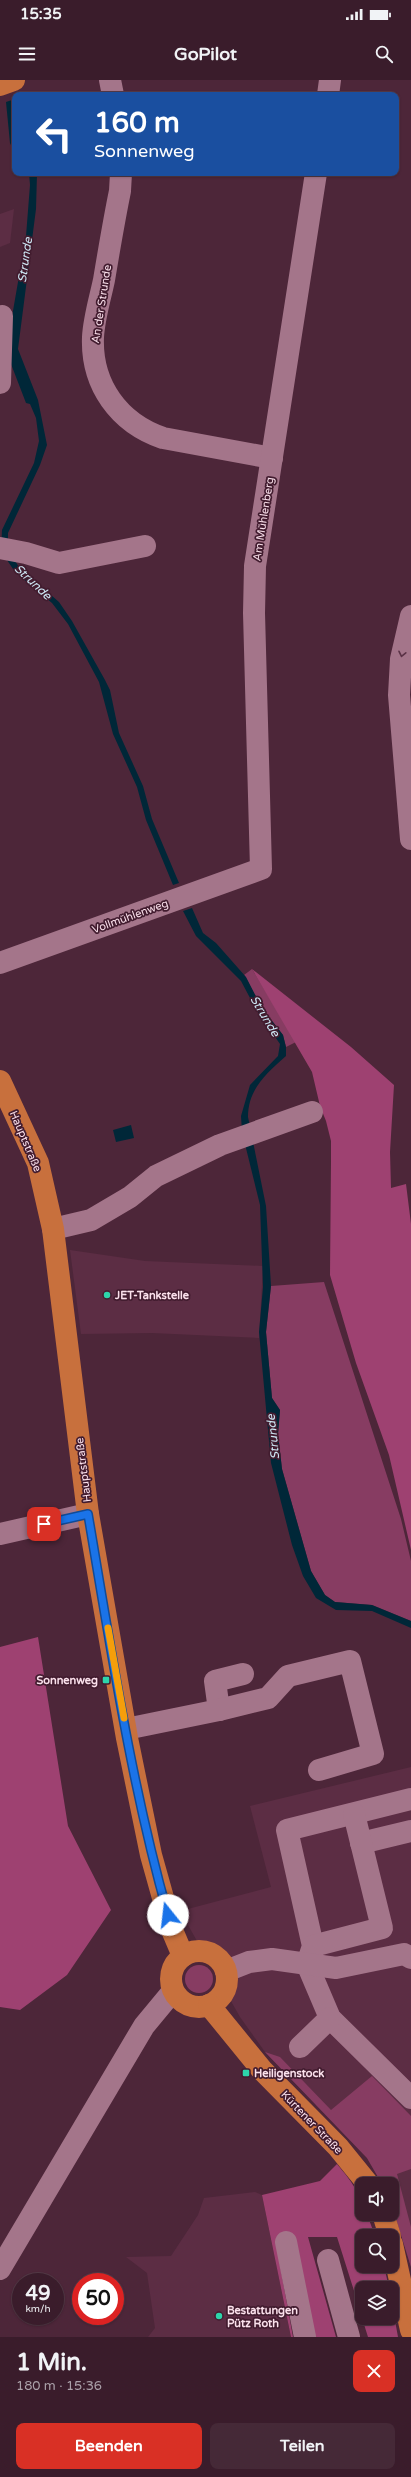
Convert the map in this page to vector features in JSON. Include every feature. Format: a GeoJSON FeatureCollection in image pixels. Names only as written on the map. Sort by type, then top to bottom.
{"type":"FeatureCollection","features":[{"type":"Feature","properties":{"kind":"main road","name":"Hauptstraße"},"geometry":{"type":"LineString","coordinates":[[0,1082],[38,1163],[53,1228],[88,1514],[126,1729],[151,1855],[172,1930],[183,1956]]}},
{"type":"Feature","properties":{"kind":"main road"},"geometry":{"type":"LineString","coordinates":[[197,1951],[209,1953],[219,1959],[226,1971],[227,1984],[224,1993],[209,2006],[196,2007],[188,2005],[173,1991],[171,1980],[172,1970],[183,1956],[197,1951]]}},
{"type":"Feature","properties":{"kind":"main road","name":"Kürtener Straße"},"geometry":{"type":"LineString","coordinates":[[209,2006],[262,2070],[338,2147],[362,2177]]}},
{"type":"Feature","properties":{"kind":"main road"},"geometry":{"type":"LineString","coordinates":[[398,2273],[411,2330]]}},
{"type":"Feature","properties":{"kind":"street"},"geometry":{"type":"LineString","coordinates":[[110,80],[112,92]]}},
{"type":"Feature","properties":{"kind":"street"},"geometry":{"type":"LineString","coordinates":[[328,92],[330,80]]}},
{"type":"Feature","properties":{"kind":"street","name":"An der Strunde"},"geometry":{"type":"LineString","coordinates":[[121,176],[120,190],[93,336],[94,364],[100,383],[114,404],[130,422],[147,433],[163,438],[272,458]]}},
{"type":"Feature","properties":{"kind":"street","name":"Am Mühlenberg"},"geometry":{"type":"LineString","coordinates":[[260,869],[254,613],[255,566],[316,176]]}},
{"type":"Feature","properties":{"kind":"street"},"geometry":{"type":"LineString","coordinates":[[0,383],[2,316]]}},
{"type":"Feature","properties":{"kind":"street"},"geometry":{"type":"LineString","coordinates":[[0,548],[26,553],[59,563],[145,546]]}},
{"type":"Feature","properties":{"kind":"street"},"geometry":{"type":"LineString","coordinates":[[411,616],[401,659],[405,695],[411,839]]}},
{"type":"Feature","properties":{"kind":"street","name":"Vollmühlenweg"},"geometry":{"type":"LineString","coordinates":[[0,963],[260,869]]}},
{"type":"Feature","properties":{"kind":"street"},"geometry":{"type":"LineString","coordinates":[[53,1228],[91,1220],[130,1197],[156,1176],[220,1145],[312,1112]]}},
{"type":"Feature","properties":{"kind":"street"},"geometry":{"type":"LineString","coordinates":[[0,1534],[88,1514]]}},
{"type":"Feature","properties":{"kind":"street"},"geometry":{"type":"LineString","coordinates":[[126,1729],[219,1710],[268,1698],[288,1676],[350,1661],[373,1754],[319,1770]]}},
{"type":"Feature","properties":{"kind":"street"},"geometry":{"type":"LineString","coordinates":[[219,1710],[215,1681],[243,1674]]}},
{"type":"Feature","properties":{"kind":"street"},"geometry":{"type":"LineString","coordinates":[[411,1799],[287,1830],[310,1955],[330,2018],[411,2098]]}},
{"type":"Feature","properties":{"kind":"street"},"geometry":{"type":"LineString","coordinates":[[226,1971],[249,1962],[310,1955],[382,1928],[354,1814]]}},
{"type":"Feature","properties":{"kind":"street"},"geometry":{"type":"LineString","coordinates":[[361,1843],[411,1830]]}},
{"type":"Feature","properties":{"kind":"street"},"geometry":{"type":"LineString","coordinates":[[310,1955],[336,1968],[404,1954],[411,1958]]}},
{"type":"Feature","properties":{"kind":"street"},"geometry":{"type":"LineString","coordinates":[[0,2269],[144,2026],[173,1991]]}},
{"type":"Feature","properties":{"kind":"street"},"geometry":{"type":"LineString","coordinates":[[300,2047],[330,2018]]}},
{"type":"Feature","properties":{"kind":"street"},"geometry":{"type":"LineString","coordinates":[[286,2242],[305,2337]]}},
{"type":"Feature","properties":{"kind":"street"},"geometry":{"type":"LineString","coordinates":[[328,2260],[349,2337]]}},
{"type":"Feature","properties":{"kind":"shaded area"},"geometry":{"type":"Polygon","coordinates":[[[14,209],[10,243],[0,247],[0,214],[14,209]]]}},
{"type":"Feature","properties":{"kind":"shaded area"},"geometry":{"type":"Polygon","coordinates":[[[252,969],[296,1042],[286,1047],[283,1035],[262,1008],[244,975],[252,969]]]}},
{"type":"Feature","properties":{"kind":"shaded area"},"geometry":{"type":"Polygon","coordinates":[[[252,969],[351,1047],[394,1085],[390,1152],[391,1188],[406,1184],[411,1224],[411,1550],[389,1455],[356,1363],[330,1275],[331,1141],[326,1121],[320,1106],[312,1072],[252,969]]]}},
{"type":"Feature","properties":{"kind":"shaded area"},"geometry":{"type":"Polygon","coordinates":[[[70,1250],[145,1261],[263,1266],[259,1338],[152,1333],[81,1334],[70,1250]]]}},
{"type":"Feature","properties":{"kind":"shaded area"},"geometry":{"type":"Polygon","coordinates":[[[324,1282],[401,1519],[411,1561],[411,1621],[372,1605],[335,1602],[325,1595],[311,1571],[282,1469],[278,1434],[280,1410],[272,1398],[266,1332],[271,1286],[324,1282]]]}},
{"type":"Feature","properties":{"kind":"shaded area"},"geometry":{"type":"Polygon","coordinates":[[[38,1637],[68,1826],[111,1910],[67,1975],[20,2010],[0,2007],[0,1647],[38,1637]]]}},
{"type":"Feature","properties":{"kind":"shaded area"},"geometry":{"type":"Polygon","coordinates":[[[411,1767],[411,2267],[397,2221],[399,2221],[399,2177],[378,2177],[367,2158],[265,2052],[240,2017],[188,1925],[184,1910],[271,1887],[250,1806],[411,1767]]]}},
{"type":"Feature","properties":{"kind":"shaded area"},"geometry":{"type":"Polygon","coordinates":[[[199,1965],[209,1969],[213,1979],[209,1989],[199,1993],[189,1989],[185,1979],[189,1969],[199,1965]]]}},
{"type":"Feature","properties":{"kind":"shaded area"},"geometry":{"type":"Polygon","coordinates":[[[265,2052],[280,2057],[331,2110],[372,2076],[411,2116],[411,2169],[397,2174],[398,2177],[378,2177],[367,2158],[265,2052]]]}},
{"type":"Feature","properties":{"kind":"shaded area"},"geometry":{"type":"Polygon","coordinates":[[[337,2164],[354,2187],[355,2221],[370,2221],[372,2229],[355,2229],[355,2273],[386,2273],[387,2281],[355,2281],[355,2294],[337,2237],[308,2237],[336,2337],[310,2337],[276,2243],[293,2337],[291,2337],[262,2195],[320,2181],[337,2164]]]}},
{"type":"Feature","properties":{"kind":"shaded area"},"geometry":{"type":"Polygon","coordinates":[[[399,2182],[411,2227],[411,2267],[397,2221],[399,2221],[399,2182]]]}},
{"type":"Feature","properties":{"kind":"shaded area"},"geometry":{"type":"Polygon","coordinates":[[[255,2192],[262,2195],[291,2337],[148,2337],[155,2328],[147,2273],[126,2257],[171,2256],[198,2215],[204,2198],[255,2192]]]}},
{"type":"Feature","properties":{"kind":"shaded area"},"geometry":{"type":"Polygon","coordinates":[[[364,2325],[396,2325],[398,2337],[368,2337],[364,2325]]]}},
{"type":"Feature","properties":{"kind":"water"},"geometry":{"type":"Polygon","coordinates":[[[12,100],[12,147],[10,143],[6,102],[12,100]]]}},
{"type":"Feature","properties":{"kind":"water","name":"Strunde"},"geometry":{"type":"Polygon","coordinates":[[[29,176],[37,176],[36,209],[18,349],[38,400],[47,445],[40,465],[8,533],[8,550],[19,567],[59,602],[72,621],[110,690],[119,733],[143,786],[152,819],[179,883],[173,885],[146,820],[137,787],[113,734],[99,682],[68,624],[52,603],[15,572],[1,551],[2,530],[34,463],[39,441],[36,418],[30,404],[26,403],[6,351],[26,236],[30,185],[29,176]]]}},
{"type":"Feature","properties":{"kind":"water","name":"Strunde"},"geometry":{"type":"Polygon","coordinates":[[[192,908],[203,933],[216,943],[246,977],[262,1008],[283,1035],[286,1047],[286,1056],[265,1076],[255,1090],[251,1098],[248,1117],[266,1206],[271,1286],[266,1332],[272,1398],[280,1410],[278,1434],[282,1469],[311,1571],[325,1595],[335,1602],[372,1605],[411,1621],[411,1628],[372,1611],[336,1610],[316,1598],[303,1576],[292,1545],[271,1463],[259,1332],[263,1287],[260,1205],[242,1132],[241,1116],[250,1085],[278,1056],[280,1044],[257,1011],[241,981],[196,936],[183,911],[192,908]]]}},
{"type":"Feature","properties":{"kind":"water"},"geometry":{"type":"Polygon","coordinates":[[[131,1125],[134,1138],[116,1142],[113,1130],[131,1125]]]}},
{"type":"Feature","properties":{"kind":"slow traffic"},"geometry":{"type":"LineString","coordinates":[[108,1628],[124,1718]]}},
{"type":"Feature","properties":{"kind":"place","name":"JET-Tankstelle"},"geometry":{"type":"Point","coordinates":[107,1295]}},
{"type":"Feature","properties":{"kind":"place","name":"Sonnenweg"},"geometry":{"type":"Point","coordinates":[106,1680]}},
{"type":"Feature","properties":{"kind":"place","name":"Heiligenstock"},"geometry":{"type":"Point","coordinates":[246,2073]}},
{"type":"Feature","properties":{"kind":"place","name":"Bestattungen Pütz Roth"},"geometry":{"type":"Point","coordinates":[219,2316]}},
{"type":"Feature","properties":{"kind":"route"},"geometry":{"type":"LineString","coordinates":[[44,1524],[88,1514],[127,1738],[151,1855],[168,1915]]}}]}
